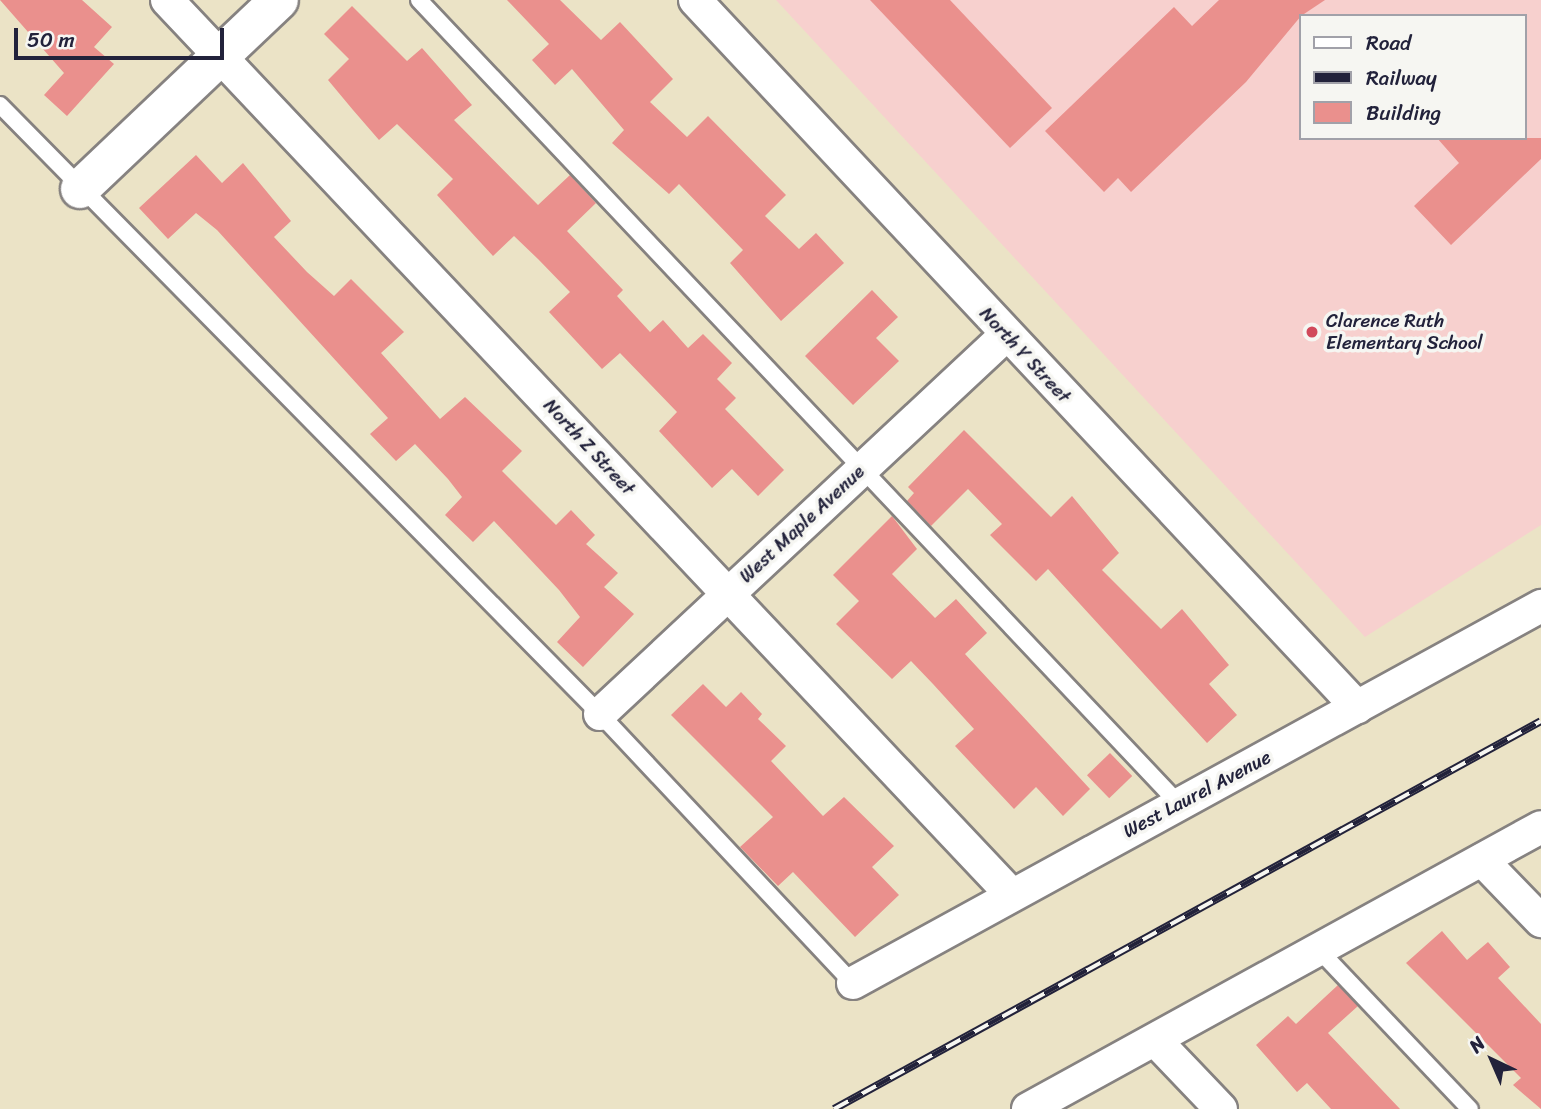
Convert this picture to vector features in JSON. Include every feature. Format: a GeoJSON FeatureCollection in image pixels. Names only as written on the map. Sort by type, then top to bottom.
{"type":"FeatureCollection","features":[{"type":"Feature","properties":{"kind":"street","name":"North Z Street"},"geometry":{"type":"LineString","coordinates":[[167,0],[1011,894]]}},
{"type":"Feature","properties":{"kind":"street"},"geometry":{"type":"LineString","coordinates":[[80,189],[279,0]]}},
{"type":"Feature","properties":{"kind":"street","name":"North Y Street"},"geometry":{"type":"LineString","coordinates":[[695,0],[1357,707]]}},
{"type":"Feature","properties":{"kind":"street","name":"West Maple Avenue"},"geometry":{"type":"LineString","coordinates":[[600,714],[1006,335]]}},
{"type":"Feature","properties":{"kind":"street","name":"West Laurel Avenue"},"geometry":{"type":"LineString","coordinates":[[853,983],[1011,894],[1541,606]]}},
{"type":"Feature","properties":{"kind":"street"},"geometry":{"type":"LineString","coordinates":[[1028,1109],[1541,827]]}},
{"type":"Feature","properties":{"kind":"street"},"geometry":{"type":"LineString","coordinates":[[1482,860],[1541,921]]}},
{"type":"Feature","properties":{"kind":"street"},"geometry":{"type":"LineString","coordinates":[[1156,1041],[1221,1109]]}},
{"type":"Feature","properties":{"kind":"lane"},"geometry":{"type":"LineString","coordinates":[[419,0],[1179,804]]}},
{"type":"Feature","properties":{"kind":"lane"},"geometry":{"type":"LineString","coordinates":[[0,105],[600,714],[853,983]]}},
{"type":"Feature","properties":{"kind":"lane"},"geometry":{"type":"LineString","coordinates":[[1319,950],[1470,1109]]}},
{"type":"Feature","properties":{"kind":"shaded area","name":"Clarence Ruth Elementary School"},"geometry":{"type":"Polygon","coordinates":[[[776,0],[1541,0],[1541,525],[1365,637],[776,0]]]}},
{"type":"Feature","properties":{"kind":"building"},"geometry":{"type":"Polygon","coordinates":[[[0,0],[82,0],[112,27],[94,47],[114,64],[67,116],[44,95],[64,73],[0,0]]]}},
{"type":"Feature","properties":{"kind":"building"},"geometry":{"type":"Polygon","coordinates":[[[507,0],[560,0],[601,40],[620,22],[673,79],[650,102],[687,137],[708,116],[786,195],[765,216],[799,249],[816,233],[844,263],[781,321],[730,263],[743,250],[679,184],[669,194],[612,143],[624,130],[572,69],[555,85],[532,60],[549,44],[507,0]]]}},
{"type":"Feature","properties":{"kind":"building"},"geometry":{"type":"Polygon","coordinates":[[[870,0],[950,0],[1052,108],[1010,148],[870,0]]]}},
{"type":"Feature","properties":{"kind":"building"},"geometry":{"type":"Polygon","coordinates":[[[1219,0],[1325,0],[1300,14],[1246,82],[1131,192],[1118,178],[1104,192],[1045,131],[1174,7],[1192,26],[1219,0]]]}},
{"type":"Feature","properties":{"kind":"building"},"geometry":{"type":"Polygon","coordinates":[[[352,6],[407,61],[422,48],[472,105],[454,120],[538,205],[570,175],[596,203],[567,231],[623,290],[617,296],[650,332],[663,320],[688,348],[703,334],[732,363],[717,379],[736,398],[725,409],[784,470],[758,496],[732,469],[712,488],[659,431],[677,412],[620,353],[602,369],[549,312],[570,292],[514,236],[493,256],[437,195],[453,179],[397,124],[379,140],[328,80],[349,59],[324,34],[352,6]]]}},
{"type":"Feature","properties":{"kind":"building"},"geometry":{"type":"Polygon","coordinates":[[[1541,138],[1541,159],[1451,245],[1414,206],[1459,163],[1439,140],[1541,138]]]}},
{"type":"Feature","properties":{"kind":"building"},"geometry":{"type":"Polygon","coordinates":[[[196,155],[222,183],[243,163],[291,221],[274,237],[307,272],[334,296],[351,279],[404,332],[381,353],[440,419],[465,397],[522,451],[502,471],[556,525],[571,510],[595,535],[586,544],[618,573],[604,587],[634,614],[583,667],[557,642],[580,617],[559,590],[494,521],[473,542],[445,515],[462,497],[448,479],[415,444],[396,461],[370,434],[388,418],[217,230],[196,213],[168,239],[139,208],[196,155]]]}},
{"type":"Feature","properties":{"kind":"building"},"geometry":{"type":"Polygon","coordinates":[[[872,290],[898,317],[876,338],[899,361],[853,405],[805,356],[872,290]]]}},
{"type":"Feature","properties":{"kind":"building"},"geometry":{"type":"Polygon","coordinates":[[[964,430],[1051,517],[1072,496],[1119,553],[1102,570],[1161,629],[1182,609],[1229,665],[1209,684],[1237,715],[1207,743],[1048,569],[1036,581],[990,535],[1002,524],[968,489],[931,526],[907,501],[914,493],[908,487],[964,430]]]}},
{"type":"Feature","properties":{"kind":"building"},"geometry":{"type":"Polygon","coordinates":[[[892,516],[917,549],[892,574],[935,618],[956,599],[987,633],[965,654],[1090,789],[1063,816],[1036,787],[1014,809],[955,746],[974,729],[911,661],[892,679],[836,624],[859,601],[833,575],[892,516]]]}},
{"type":"Feature","properties":{"kind":"building"},"geometry":{"type":"Polygon","coordinates":[[[703,684],[726,707],[741,692],[762,714],[758,719],[786,746],[771,761],[823,816],[844,797],[894,846],[872,867],[899,895],[855,937],[793,872],[778,886],[740,847],[773,817],[671,715],[703,684]]]}},
{"type":"Feature","properties":{"kind":"building"},"geometry":{"type":"Polygon","coordinates":[[[1110,753],[1132,776],[1109,798],[1087,775],[1110,753]]]}},
{"type":"Feature","properties":{"kind":"building"},"geometry":{"type":"Polygon","coordinates":[[[1442,931],[1467,960],[1488,942],[1510,967],[1498,978],[1541,1024],[1541,1109],[1513,1085],[1521,1078],[1406,963],[1442,931]]]}},
{"type":"Feature","properties":{"kind":"building"},"geometry":{"type":"Polygon","coordinates":[[[1338,985],[1358,1006],[1328,1033],[1400,1109],[1331,1109],[1307,1083],[1297,1092],[1256,1045],[1288,1016],[1296,1024],[1338,985]]]}},
{"type":"Feature","properties":{"kind":"railway"},"geometry":{"type":"LineString","coordinates":[[834,1109],[1541,721]]}},
{"type":"Feature","properties":{"kind":"place","name":"Clarence Ruth Elementary School"},"geometry":{"type":"Point","coordinates":[1312,332]}}]}
